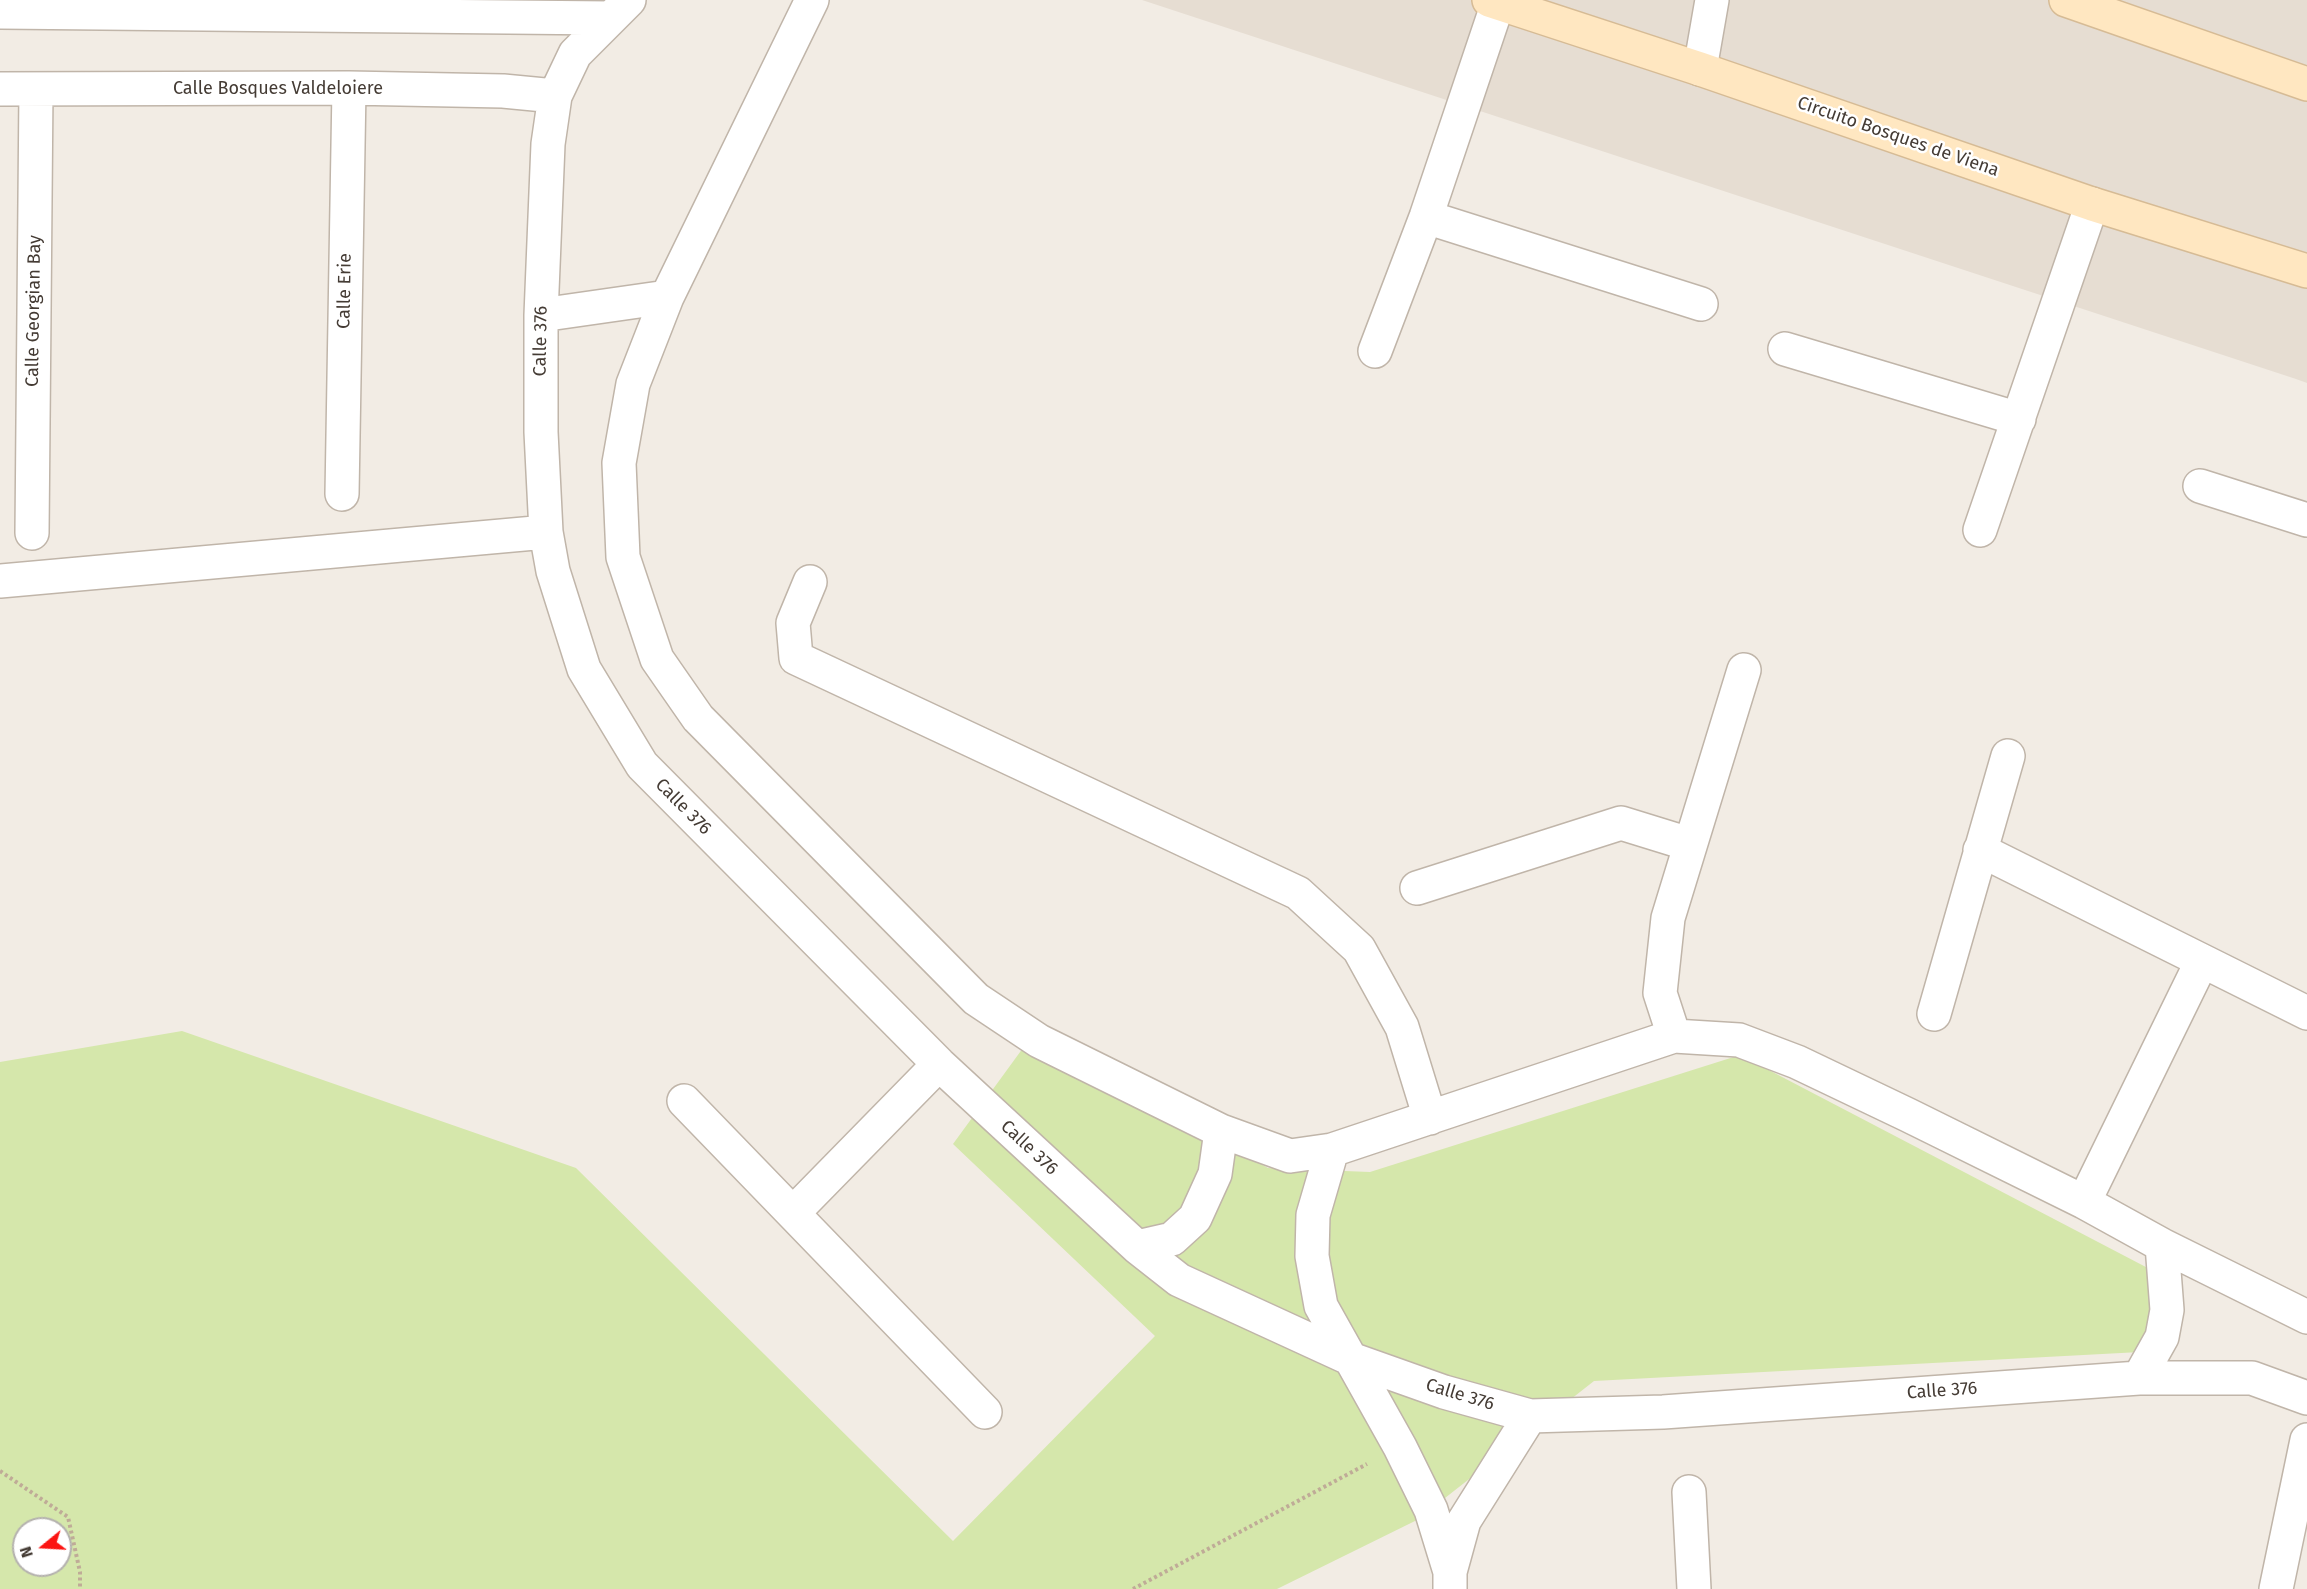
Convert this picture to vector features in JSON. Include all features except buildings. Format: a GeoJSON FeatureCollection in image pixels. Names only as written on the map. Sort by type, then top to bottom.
{"type":"FeatureCollection","features":[{"type":"Feature","properties":{"kind":"main road"},"geometry":{"type":"LineString","coordinates":[[2066,0],[2307,84]]}},
{"type":"Feature","properties":{"kind":"main road","name":"Circuito Bosques de Viena"},"geometry":{"type":"LineString","coordinates":[[1494,2],[1700,69],[2092,204],[2307,271]]}},
{"type":"Feature","properties":{"kind":"street"},"geometry":{"type":"LineString","coordinates":[[812,0],[667,297],[633,384],[619,463],[624,557],[657,659],[698,718],[976,999],[1039,1041],[1221,1131],[1290,1156],[1332,1150],[1674,1036],[1739,1040],[1797,1062],[2084,1202],[2162,1245],[2307,1317]]}},
{"type":"Feature","properties":{"kind":"street"},"geometry":{"type":"LineString","coordinates":[[1700,69],[1712,0]]}},
{"type":"Feature","properties":{"kind":"street"},"geometry":{"type":"LineString","coordinates":[[1375,351],[1426,217],[1494,2]]}},
{"type":"Feature","properties":{"kind":"street"},"geometry":{"type":"LineString","coordinates":[[0,12],[619,9]]}},
{"type":"Feature","properties":{"kind":"street","name":"Calle 376"},"geometry":{"type":"LineString","coordinates":[[619,9],[575,54],[555,96],[548,144],[541,315],[541,432],[546,532],[553,571],[584,669],[642,765],[939,1064],[1137,1247],[1179,1280],[1351,1359],[1444,1392],[1530,1416],[1663,1412],[2139,1378],[2252,1378],[2307,1398]]}},
{"type":"Feature","properties":{"kind":"street","name":"Calle Bosques Valdeloiere"},"geometry":{"type":"LineString","coordinates":[[0,89],[348,88],[503,91],[555,96]]}},
{"type":"Feature","properties":{"kind":"street","name":"Calle Erie"},"geometry":{"type":"LineString","coordinates":[[342,494],[348,88]]}},
{"type":"Feature","properties":{"kind":"street","name":"Calle Georgian Bay"},"geometry":{"type":"LineString","coordinates":[[32,533],[36,89]]}},
{"type":"Feature","properties":{"kind":"street"},"geometry":{"type":"LineString","coordinates":[[1980,530],[2092,204]]}},
{"type":"Feature","properties":{"kind":"street"},"geometry":{"type":"LineString","coordinates":[[1426,217],[1701,304]]}},
{"type":"Feature","properties":{"kind":"street"},"geometry":{"type":"LineString","coordinates":[[541,315],[667,297]]}},
{"type":"Feature","properties":{"kind":"street"},"geometry":{"type":"LineString","coordinates":[[1785,349],[2019,419]]}},
{"type":"Feature","properties":{"kind":"street"},"geometry":{"type":"LineString","coordinates":[[2200,486],[2307,520]]}},
{"type":"Feature","properties":{"kind":"street"},"geometry":{"type":"LineString","coordinates":[[0,581],[546,532]]}},
{"type":"Feature","properties":{"kind":"street"},"geometry":{"type":"LineString","coordinates":[[810,582],[793,623],[796,658],[1298,893],[1359,949],[1402,1027],[1430,1118]]}},
{"type":"Feature","properties":{"kind":"street"},"geometry":{"type":"LineString","coordinates":[[1674,1036],[1660,993],[1668,918],[1744,670]]}},
{"type":"Feature","properties":{"kind":"street"},"geometry":{"type":"LineString","coordinates":[[1934,1014],[2008,756]]}},
{"type":"Feature","properties":{"kind":"street"},"geometry":{"type":"LineString","coordinates":[[1417,888],[1621,823],[1689,844]]}},
{"type":"Feature","properties":{"kind":"street"},"geometry":{"type":"LineString","coordinates":[[1980,850],[2307,1013]]}},
{"type":"Feature","properties":{"kind":"street"},"geometry":{"type":"LineString","coordinates":[[2084,1202],[2202,961]]}},
{"type":"Feature","properties":{"kind":"street"},"geometry":{"type":"LineString","coordinates":[[794,1212],[939,1064]]}},
{"type":"Feature","properties":{"kind":"street"},"geometry":{"type":"LineString","coordinates":[[684,1101],[794,1212],[985,1413]]}},
{"type":"Feature","properties":{"kind":"street"},"geometry":{"type":"LineString","coordinates":[[1137,1247],[1172,1239],[1195,1218],[1215,1174],[1221,1131]]}},
{"type":"Feature","properties":{"kind":"street"},"geometry":{"type":"LineString","coordinates":[[1332,1150],[1313,1215],[1312,1256],[1322,1306],[1400,1446],[1431,1509],[1450,1580]]}},
{"type":"Feature","properties":{"kind":"street"},"geometry":{"type":"LineString","coordinates":[[2139,1378],[2162,1337],[2166,1310],[2162,1245]]}},
{"type":"Feature","properties":{"kind":"street"},"geometry":{"type":"LineString","coordinates":[[1450,1580],[1464,1521],[1530,1416]]}},
{"type":"Feature","properties":{"kind":"street"},"geometry":{"type":"LineString","coordinates":[[2276,1589],[2307,1440]]}},
{"type":"Feature","properties":{"kind":"street"},"geometry":{"type":"LineString","coordinates":[[1689,1492],[1694,1589]]}},
{"type":"Feature","properties":{"kind":"path"},"geometry":{"type":"LineString","coordinates":[[1133,1589],[1400,1446]]}},
{"type":"Feature","properties":{"kind":"path"},"geometry":{"type":"LineString","coordinates":[[0,1471],[68,1517],[80,1572],[80,1589]]}},
{"type":"Feature","properties":{"kind":"shaded area"},"geometry":{"type":"Polygon","coordinates":[[[1142,0],[2307,0],[2307,383],[2296,379],[1142,0]]]}},
{"type":"Feature","properties":{"kind":"green space"},"geometry":{"type":"Polygon","coordinates":[[[182,1031],[576,1168],[953,1541],[1155,1336],[953,1144],[1031,1037],[1268,1168],[1370,1172],[1740,1055],[2165,1277],[2140,1352],[1594,1381],[1417,1520],[1277,1589],[0,1589],[0,1062],[182,1031]]]}}]}
